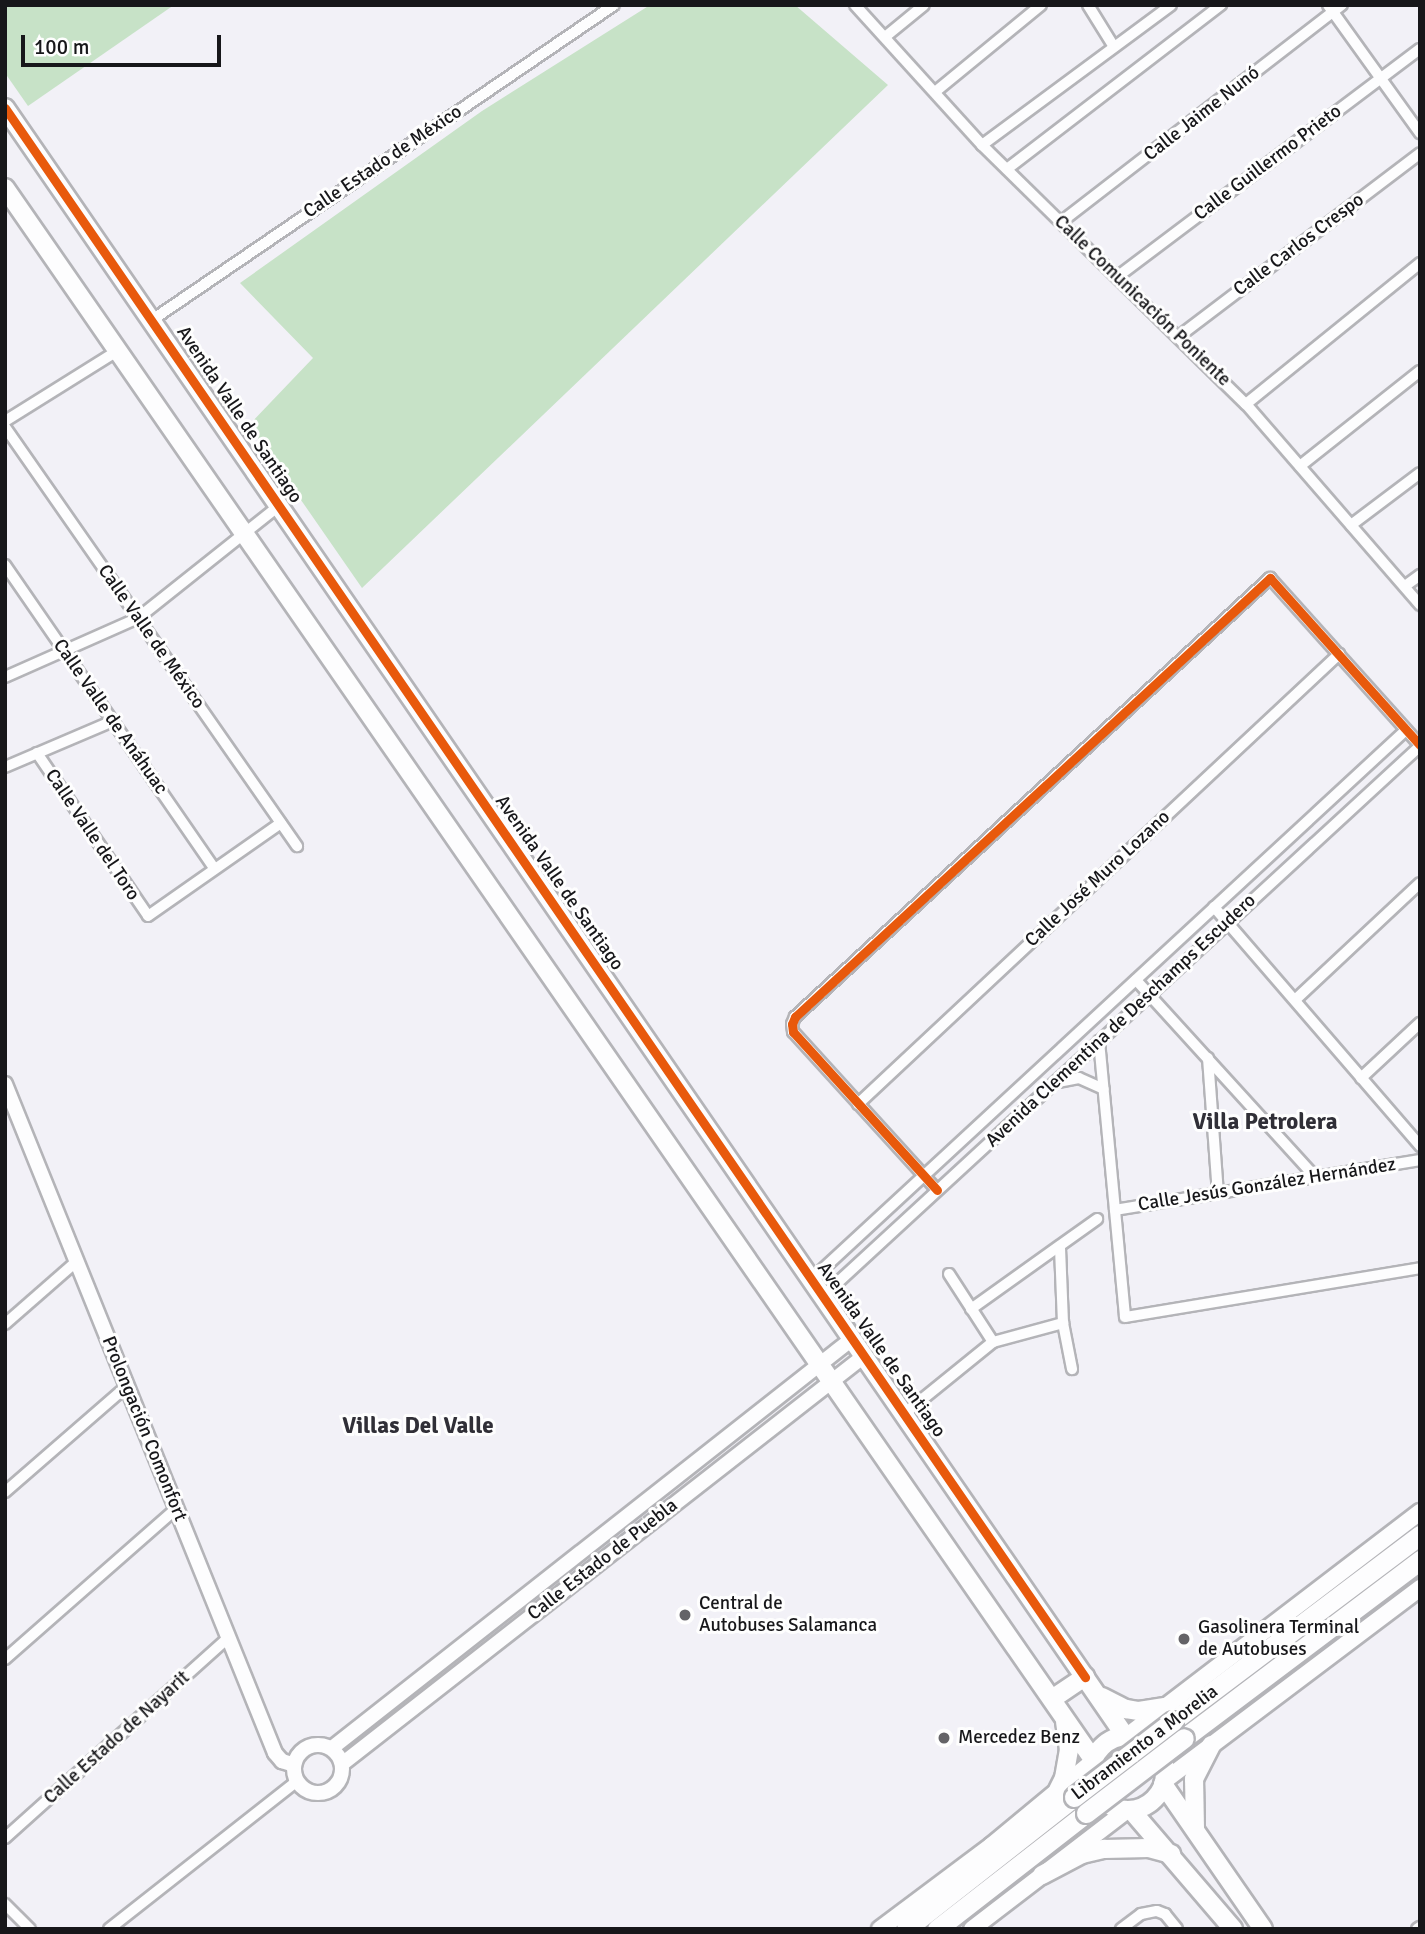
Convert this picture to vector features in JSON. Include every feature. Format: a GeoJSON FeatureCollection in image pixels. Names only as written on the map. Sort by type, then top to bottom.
{"type":"FeatureCollection","features":[{"type":"Feature","properties":{"kind":"highway","name":"Libramiento a Morelia"},"geometry":{"type":"LineString","coordinates":[[906,1929],[1066,1793],[1169,1714],[1420,1535]]}},
{"type":"Feature","properties":{"kind":"highway","name":"Libramiento a Morelia"},"geometry":{"type":"LineString","coordinates":[[937,1929],[1420,1560]]}},
{"type":"Feature","properties":{"kind":"main road","name":"Avenida Valle de Santiago"},"geometry":{"type":"LineString","coordinates":[[5,108],[1126,1736]]}},
{"type":"Feature","properties":{"kind":"main road"},"geometry":{"type":"LineString","coordinates":[[5,188],[1056,1704],[1093,1760],[1090,1776],[1097,1795],[1107,1805],[1129,1810],[1171,1854],[1233,1929]]}},
{"type":"Feature","properties":{"kind":"main road"},"geometry":{"type":"LineString","coordinates":[[880,1929],[1066,1793],[1106,1743],[1169,1714],[1420,1512]]}},
{"type":"Feature","properties":{"kind":"main road"},"geometry":{"type":"LineString","coordinates":[[972,1929],[1129,1810],[1149,1804],[1164,1782],[1420,1588]]}},
{"type":"Feature","properties":{"kind":"main road"},"geometry":{"type":"LineString","coordinates":[[1056,1704],[1089,1682],[1102,1697],[1125,1709],[1169,1714]]}},
{"type":"Feature","properties":{"kind":"main road"},"geometry":{"type":"LineString","coordinates":[[1056,1704],[1069,1750],[1066,1793]]}},
{"type":"Feature","properties":{"kind":"main road"},"geometry":{"type":"LineString","coordinates":[[1126,1736],[1148,1742],[1158,1752],[1164,1766],[1164,1782],[1263,1929]]}},
{"type":"Feature","properties":{"kind":"main road"},"geometry":{"type":"LineString","coordinates":[[1196,1832],[1194,1779],[1197,1767],[1211,1745]]}},
{"type":"Feature","properties":{"kind":"main road"},"geometry":{"type":"LineString","coordinates":[[1042,1875],[1082,1854],[1104,1849],[1138,1847],[1171,1854]]}},
{"type":"Feature","properties":{"kind":"street","name":"Calle Estado de México"},"geometry":{"type":"LineString","coordinates":[[152,320],[614,5]]}},
{"type":"Feature","properties":{"kind":"street","name":"Calle Comunicación Poniente"},"geometry":{"type":"LineString","coordinates":[[855,5],[982,145],[1246,404],[1420,605]]}},
{"type":"Feature","properties":{"kind":"street"},"geometry":{"type":"LineString","coordinates":[[884,37],[924,5]]}},
{"type":"Feature","properties":{"kind":"street"},"geometry":{"type":"LineString","coordinates":[[935,92],[1041,5]]}},
{"type":"Feature","properties":{"kind":"street"},"geometry":{"type":"LineString","coordinates":[[1088,5],[1114,47]]}},
{"type":"Feature","properties":{"kind":"street"},"geometry":{"type":"LineString","coordinates":[[982,145],[1171,5]]}},
{"type":"Feature","properties":{"kind":"street"},"geometry":{"type":"LineString","coordinates":[[1007,169],[1221,5]]}},
{"type":"Feature","properties":{"kind":"street"},"geometry":{"type":"LineString","coordinates":[[1334,8],[1420,133]]}},
{"type":"Feature","properties":{"kind":"street","name":"Calle Jaime Nunó"},"geometry":{"type":"LineString","coordinates":[[1061,222],[1334,8]]}},
{"type":"Feature","properties":{"kind":"street","name":"Calle Guillermo Prieto"},"geometry":{"type":"LineString","coordinates":[[1117,277],[1420,49]]}},
{"type":"Feature","properties":{"kind":"street","name":"Calle Carlos Crespo"},"geometry":{"type":"LineString","coordinates":[[1178,337],[1420,153]]}},
{"type":"Feature","properties":{"kind":"street"},"geometry":{"type":"LineString","coordinates":[[1246,404],[1420,263]]}},
{"type":"Feature","properties":{"kind":"street"},"geometry":{"type":"LineString","coordinates":[[5,421],[117,351]]}},
{"type":"Feature","properties":{"kind":"street"},"geometry":{"type":"LineString","coordinates":[[1300,466],[1420,371]]}},
{"type":"Feature","properties":{"kind":"street","name":"Calle Valle de México"},"geometry":{"type":"LineString","coordinates":[[5,427],[297,846]]}},
{"type":"Feature","properties":{"kind":"street"},"geometry":{"type":"LineString","coordinates":[[1351,525],[1420,473]]}},
{"type":"Feature","properties":{"kind":"street"},"geometry":{"type":"LineString","coordinates":[[5,677],[138,618],[279,506]]}},
{"type":"Feature","properties":{"kind":"street","name":"Calle Valle de Anáhuac"},"geometry":{"type":"LineString","coordinates":[[5,565],[215,869]]}},
{"type":"Feature","properties":{"kind":"street"},"geometry":{"type":"LineString","coordinates":[[1405,586],[1420,575]]}},
{"type":"Feature","properties":{"kind":"street"},"geometry":{"type":"LineString","coordinates":[[937,1190],[793,1032],[795,1017],[1270,578],[1420,746]]}},
{"type":"Feature","properties":{"kind":"street","name":"Calle José Muro Lozano"},"geometry":{"type":"LineString","coordinates":[[858,1104],[1339,654]]}},
{"type":"Feature","properties":{"kind":"street"},"geometry":{"type":"LineString","coordinates":[[5,767],[113,721]]}},
{"type":"Feature","properties":{"kind":"street","name":"Avenida Clementina de Deschamps Escudero"},"geometry":{"type":"LineString","coordinates":[[811,1280],[1406,730]]}},
{"type":"Feature","properties":{"kind":"street","name":"Avenida Clementina de Deschamps Escudero"},"geometry":{"type":"LineString","coordinates":[[822,1296],[1420,746]]}},
{"type":"Feature","properties":{"kind":"street","name":"Calle Valle del Toro"},"geometry":{"type":"LineString","coordinates":[[37,753],[148,916],[215,869]]}},
{"type":"Feature","properties":{"kind":"street"},"geometry":{"type":"LineString","coordinates":[[215,869],[281,823]]}},
{"type":"Feature","properties":{"kind":"street"},"geometry":{"type":"LineString","coordinates":[[1294,1000],[1420,883]]}},
{"type":"Feature","properties":{"kind":"street"},"geometry":{"type":"LineString","coordinates":[[1214,907],[1420,1146]]}},
{"type":"Feature","properties":{"kind":"street"},"geometry":{"type":"LineString","coordinates":[[1136,980],[1315,1177]]}},
{"type":"Feature","properties":{"kind":"street"},"geometry":{"type":"LineString","coordinates":[[1362,1078],[1420,1023]]}},
{"type":"Feature","properties":{"kind":"street"},"geometry":{"type":"LineString","coordinates":[[1099,1041],[1125,1317],[1420,1268]]}},
{"type":"Feature","properties":{"kind":"street"},"geometry":{"type":"LineString","coordinates":[[1208,1058],[1219,1193]]}},
{"type":"Feature","properties":{"kind":"street"},"geometry":{"type":"LineString","coordinates":[[1053,1084],[1079,1078],[1104,1089]]}},
{"type":"Feature","properties":{"kind":"street","name":"Prolongación Comonfort"},"geometry":{"type":"LineString","coordinates":[[5,1084],[275,1753],[282,1761],[294,1765]]}},
{"type":"Feature","properties":{"kind":"street","name":"Calle Jesús González Hernández"},"geometry":{"type":"LineString","coordinates":[[1115,1210],[1420,1160]]}},
{"type":"Feature","properties":{"kind":"street"},"geometry":{"type":"LineString","coordinates":[[971,1308],[1060,1248],[1097,1219]]}},
{"type":"Feature","properties":{"kind":"street"},"geometry":{"type":"LineString","coordinates":[[1060,1248],[1063,1323],[1072,1369]]}},
{"type":"Feature","properties":{"kind":"street"},"geometry":{"type":"LineString","coordinates":[[5,1324],[77,1261]]}},
{"type":"Feature","properties":{"kind":"street"},"geometry":{"type":"LineString","coordinates":[[949,1275],[993,1342]]}},
{"type":"Feature","properties":{"kind":"street"},"geometry":{"type":"LineString","coordinates":[[904,1413],[993,1342],[1063,1323]]}},
{"type":"Feature","properties":{"kind":"street","name":"Calle Estado de Puebla"},"geometry":{"type":"LineString","coordinates":[[332,1748],[852,1339]]}},
{"type":"Feature","properties":{"kind":"street","name":"Calle Estado de Puebla"},"geometry":{"type":"LineString","coordinates":[[342,1764],[864,1356]]}},
{"type":"Feature","properties":{"kind":"street"},"geometry":{"type":"LineString","coordinates":[[5,1492],[127,1386]]}},
{"type":"Feature","properties":{"kind":"street"},"geometry":{"type":"LineString","coordinates":[[5,1659],[176,1509]]}},
{"type":"Feature","properties":{"kind":"street","name":"Calle Estado de Nayarit"},"geometry":{"type":"LineString","coordinates":[[5,1838],[228,1638]]}},
{"type":"Feature","properties":{"kind":"street"},"geometry":{"type":"LineString","coordinates":[[316,1744],[332,1748],[342,1764],[340,1780],[327,1792],[310,1792],[296,1781],[296,1757],[308,1746],[316,1744]]}},
{"type":"Feature","properties":{"kind":"street"},"geometry":{"type":"LineString","coordinates":[[109,1929],[296,1781]]}},
{"type":"Feature","properties":{"kind":"street"},"geometry":{"type":"LineString","coordinates":[[5,1904],[30,1929]]}},
{"type":"Feature","properties":{"kind":"street"},"geometry":{"type":"LineString","coordinates":[[1121,1929],[1141,1914],[1157,1911],[1165,1914],[1177,1929]]}},
{"type":"Feature","properties":{"kind":"green space"},"geometry":{"type":"Polygon","coordinates":[[[5,5],[174,5],[28,106],[5,73],[5,5]]]}},
{"type":"Feature","properties":{"kind":"green space"},"geometry":{"type":"Polygon","coordinates":[[[650,5],[795,5],[888,85],[362,588],[249,425],[313,358],[240,283],[482,111],[650,5]]]}},
{"type":"Feature","properties":{"kind":"cycle path"},"geometry":{"type":"LineString","coordinates":[[5,108],[1085,1677]]}},
{"type":"Feature","properties":{"kind":"cycle path"},"geometry":{"type":"LineString","coordinates":[[937,1190],[793,1032],[795,1017],[1270,578],[1420,745]]}},
{"type":"Feature","properties":{"kind":"place","name":"Central de Autobuses Salamanca"},"geometry":{"type":"Point","coordinates":[685,1615]}},
{"type":"Feature","properties":{"kind":"place","name":"Gasolinera Terminal de Autobuses"},"geometry":{"type":"Point","coordinates":[1184,1639]}},
{"type":"Feature","properties":{"kind":"place","name":"Mercedez Benz"},"geometry":{"type":"Point","coordinates":[944,1738]}},
{"type":"Feature","properties":{"kind":"district","name":"Villa Petrolera"},"geometry":{"type":"Point","coordinates":[1265,1122]}},
{"type":"Feature","properties":{"kind":"district","name":"Villas Del Valle"},"geometry":{"type":"Point","coordinates":[418,1426]}}]}
